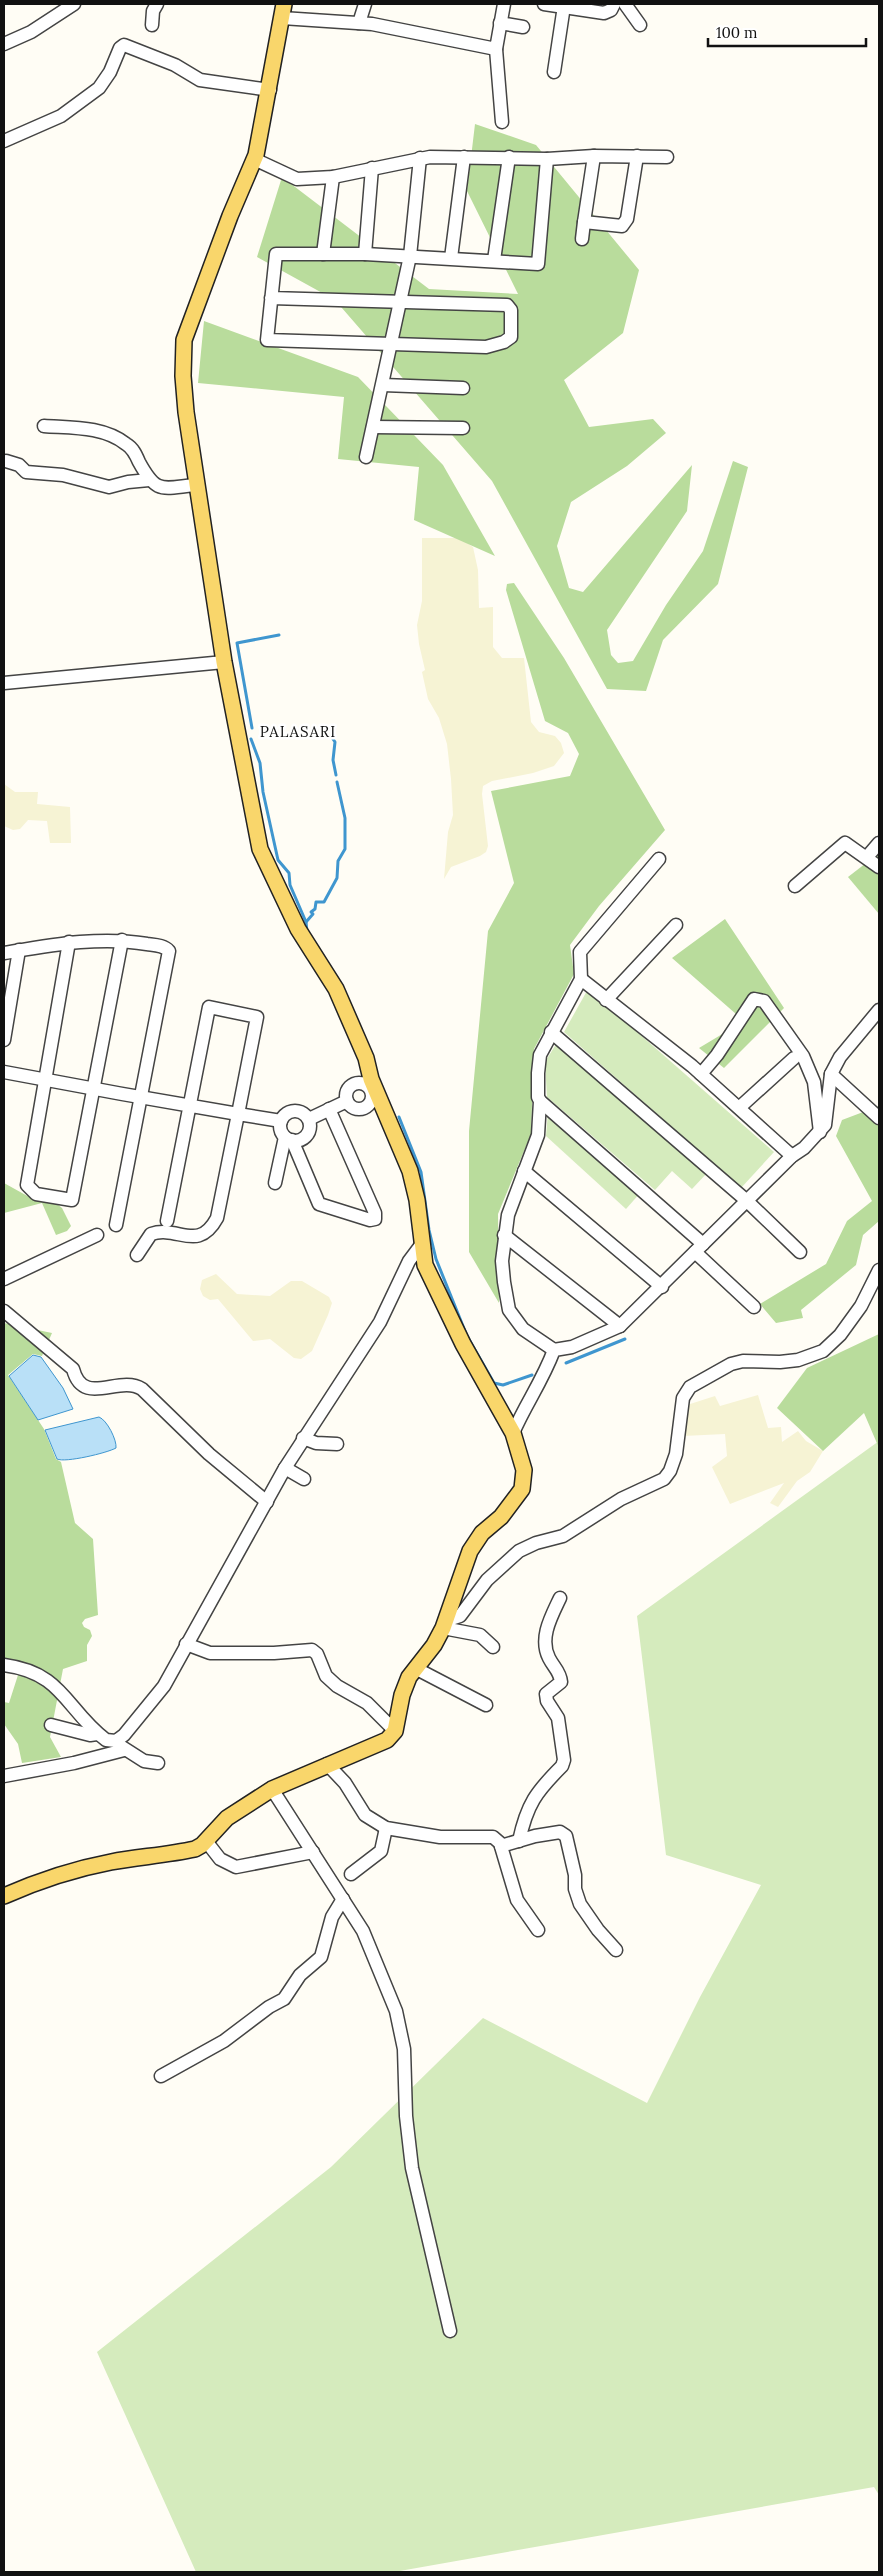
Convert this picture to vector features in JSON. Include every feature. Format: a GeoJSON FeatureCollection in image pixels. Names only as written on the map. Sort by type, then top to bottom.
{"type":"FeatureCollection","features":[{"type":"Feature","properties":{"kind":"main road"},"geometry":{"type":"LineString","coordinates":[[4,1896],[28,1885],[78,1870],[111,1862],[190,1850],[206,1841],[227,1818],[272,1789],[387,1740],[395,1730],[402,1695],[415,1668],[434,1645],[444,1625],[470,1551],[482,1533],[501,1517],[522,1489],[524,1470],[513,1433],[463,1344],[425,1265],[421,1245],[417,1200],[410,1171],[374,1091],[336,989],[312,954],[298,929],[260,849],[224,662],[196,485],[183,376],[184,340],[230,216],[254,159],[270,90],[283,11]]}},
{"type":"Feature","properties":{"kind":"street"},"geometry":{"type":"LineString","coordinates":[[4,44],[31,32],[74,4]]}},
{"type":"Feature","properties":{"kind":"street"},"geometry":{"type":"LineString","coordinates":[[152,25],[155,4]]}},
{"type":"Feature","properties":{"kind":"street"},"geometry":{"type":"LineString","coordinates":[[359,23],[365,4]]}},
{"type":"Feature","properties":{"kind":"street"},"geometry":{"type":"LineString","coordinates":[[502,122],[496,49],[504,4]]}},
{"type":"Feature","properties":{"kind":"street"},"geometry":{"type":"LineString","coordinates":[[544,4],[604,13],[611,10],[614,4]]}},
{"type":"Feature","properties":{"kind":"street"},"geometry":{"type":"LineString","coordinates":[[625,4],[640,25]]}},
{"type":"Feature","properties":{"kind":"street"},"geometry":{"type":"LineString","coordinates":[[554,72],[564,6]]}},
{"type":"Feature","properties":{"kind":"street"},"geometry":{"type":"LineString","coordinates":[[283,11],[359,23],[496,49]]}},
{"type":"Feature","properties":{"kind":"street"},"geometry":{"type":"LineString","coordinates":[[500,23],[523,27]]}},
{"type":"Feature","properties":{"kind":"street"},"geometry":{"type":"LineString","coordinates":[[4,141],[61,116],[98,88],[114,66],[120,48],[124,45],[175,65],[200,80],[270,90]]}},
{"type":"Feature","properties":{"kind":"street"},"geometry":{"type":"LineString","coordinates":[[254,159],[297,179],[333,177],[420,158],[509,157],[547,159],[594,156],[667,158]]}},
{"type":"Feature","properties":{"kind":"street"},"geometry":{"type":"LineString","coordinates":[[582,239],[594,156]]}},
{"type":"Feature","properties":{"kind":"street"},"geometry":{"type":"LineString","coordinates":[[584,222],[622,226],[627,219],[638,156]]}},
{"type":"Feature","properties":{"kind":"street"},"geometry":{"type":"LineString","coordinates":[[451,258],[464,157]]}},
{"type":"Feature","properties":{"kind":"street"},"geometry":{"type":"LineString","coordinates":[[494,260],[509,157]]}},
{"type":"Feature","properties":{"kind":"street"},"geometry":{"type":"LineString","coordinates":[[366,457],[410,256],[420,158]]}},
{"type":"Feature","properties":{"kind":"street"},"geometry":{"type":"LineString","coordinates":[[271,298],[507,305],[511,310],[511,336],[504,342],[486,347],[267,340],[271,298],[276,254],[365,254],[538,264],[547,159]]}},
{"type":"Feature","properties":{"kind":"street"},"geometry":{"type":"LineString","coordinates":[[365,254],[372,168]]}},
{"type":"Feature","properties":{"kind":"street"},"geometry":{"type":"LineString","coordinates":[[323,254],[333,177]]}},
{"type":"Feature","properties":{"kind":"street"},"geometry":{"type":"LineString","coordinates":[[383,385],[463,388]]}},
{"type":"Feature","properties":{"kind":"street"},"geometry":{"type":"LineString","coordinates":[[44,426],[88,429],[123,441],[133,450],[149,480],[161,488],[196,485]]}},
{"type":"Feature","properties":{"kind":"street"},"geometry":{"type":"LineString","coordinates":[[373,427],[463,428]]}},
{"type":"Feature","properties":{"kind":"street"},"geometry":{"type":"LineString","coordinates":[[6,462],[19,465],[26,472],[63,475],[102,487],[149,480]]}},
{"type":"Feature","properties":{"kind":"street"},"geometry":{"type":"LineString","coordinates":[[4,683],[224,662]]}},
{"type":"Feature","properties":{"kind":"street"},"geometry":{"type":"LineString","coordinates":[[795,886],[843,843],[850,844],[879,867]]}},
{"type":"Feature","properties":{"kind":"street"},"geometry":{"type":"LineString","coordinates":[[867,857],[879,843]]}},
{"type":"Feature","properties":{"kind":"street"},"geometry":{"type":"LineString","coordinates":[[659,859],[580,952],[581,979],[540,1055],[538,1073],[540,1102],[538,1135],[508,1215],[502,1260],[504,1282],[510,1310],[523,1329],[554,1350],[572,1346],[620,1326],[662,1287],[792,1156],[820,1132],[826,1120],[831,1074],[840,1057],[879,1010]]}},
{"type":"Feature","properties":{"kind":"street"},"geometry":{"type":"LineString","coordinates":[[606,1000],[676,925]]}},
{"type":"Feature","properties":{"kind":"street"},"geometry":{"type":"LineString","coordinates":[[69,942],[27,1184],[36,1194],[72,1200],[122,940]]}},
{"type":"Feature","properties":{"kind":"street"},"geometry":{"type":"LineString","coordinates":[[4,953],[69,942],[122,940],[158,946],[169,951],[116,1225]]}},
{"type":"Feature","properties":{"kind":"street"},"geometry":{"type":"LineString","coordinates":[[4,1040],[19,950]]}},
{"type":"Feature","properties":{"kind":"street"},"geometry":{"type":"LineString","coordinates":[[581,979],[701,1074],[792,1156]]}},
{"type":"Feature","properties":{"kind":"street"},"geometry":{"type":"LineString","coordinates":[[701,1074],[717,1055],[754,999],[764,1001],[803,1056],[814,1082],[820,1132]]}},
{"type":"Feature","properties":{"kind":"street"},"geometry":{"type":"LineString","coordinates":[[136,1255],[152,1234],[165,1232],[192,1238],[204,1234],[213,1226],[217,1218],[257,1017],[209,1007],[191,1107],[167,1221]]}},
{"type":"Feature","properties":{"kind":"street"},"geometry":{"type":"LineString","coordinates":[[551,1032],[747,1201],[800,1252]]}},
{"type":"Feature","properties":{"kind":"street"},"geometry":{"type":"LineString","coordinates":[[740,1108],[794,1058]]}},
{"type":"Feature","properties":{"kind":"street"},"geometry":{"type":"LineString","coordinates":[[4,1072],[191,1107],[281,1121]]}},
{"type":"Feature","properties":{"kind":"street"},"geometry":{"type":"LineString","coordinates":[[831,1074],[879,1118]]}},
{"type":"Feature","properties":{"kind":"street"},"geometry":{"type":"LineString","coordinates":[[355,1084],[363,1084],[374,1091],[368,1104],[361,1108],[352,1107],[347,1101],[347,1092],[355,1084]]}},
{"type":"Feature","properties":{"kind":"street"},"geometry":{"type":"LineString","coordinates":[[309,1119],[347,1101]]}},
{"type":"Feature","properties":{"kind":"street"},"geometry":{"type":"LineString","coordinates":[[540,1102],[699,1248],[754,1307]]}},
{"type":"Feature","properties":{"kind":"street"},"geometry":{"type":"LineString","coordinates":[[288,1139],[306,1136],[310,1127],[309,1119],[305,1114],[296,1110],[286,1113],[281,1121],[280,1131],[288,1139],[318,1204],[370,1220],[374,1219],[375,1213],[329,1109]]}},
{"type":"Feature","properties":{"kind":"street"},"geometry":{"type":"LineString","coordinates":[[275,1184],[288,1139]]}},
{"type":"Feature","properties":{"kind":"street"},"geometry":{"type":"LineString","coordinates":[[524,1171],[662,1287]]}},
{"type":"Feature","properties":{"kind":"street"},"geometry":{"type":"LineString","coordinates":[[4,1279],[97,1235]]}},
{"type":"Feature","properties":{"kind":"street"},"geometry":{"type":"LineString","coordinates":[[504,1235],[620,1326]]}},
{"type":"Feature","properties":{"kind":"street"},"geometry":{"type":"LineString","coordinates":[[4,1776],[74,1763],[120,1745],[159,1692],[267,1502],[284,1468],[380,1322],[409,1261],[421,1245]]}},
{"type":"Feature","properties":{"kind":"street"},"geometry":{"type":"LineString","coordinates":[[444,1625],[460,1616],[487,1580],[519,1551],[536,1543],[563,1536],[621,1499],[664,1479],[670,1470],[676,1454],[682,1398],[690,1387],[731,1364],[743,1361],[780,1362],[798,1360],[823,1351],[834,1342],[855,1313],[879,1270]]}},
{"type":"Feature","properties":{"kind":"street"},"geometry":{"type":"LineString","coordinates":[[4,1311],[74,1369],[78,1383],[82,1387],[96,1388],[134,1384],[142,1389],[209,1454],[267,1502]]}},
{"type":"Feature","properties":{"kind":"street"},"geometry":{"type":"LineString","coordinates":[[513,1433],[524,1406],[542,1380],[554,1350]]}},
{"type":"Feature","properties":{"kind":"street"},"geometry":{"type":"LineString","coordinates":[[303,1438],[316,1443],[337,1444]]}},
{"type":"Feature","properties":{"kind":"street"},"geometry":{"type":"LineString","coordinates":[[284,1468],[304,1480]]}},
{"type":"Feature","properties":{"kind":"street"},"geometry":{"type":"LineString","coordinates":[[519,1841],[524,1821],[534,1797],[562,1766],[564,1760],[558,1718],[547,1701],[546,1694],[561,1682],[560,1672],[548,1658],[546,1628],[560,1598]]}},
{"type":"Feature","properties":{"kind":"street"},"geometry":{"type":"LineString","coordinates":[[444,1625],[480,1635],[493,1647]]}},
{"type":"Feature","properties":{"kind":"street"},"geometry":{"type":"LineString","coordinates":[[186,1644],[210,1653],[274,1653],[312,1650],[317,1654],[326,1676],[336,1686],[367,1703],[395,1730]]}},
{"type":"Feature","properties":{"kind":"street"},"geometry":{"type":"LineString","coordinates":[[4,1665],[32,1672],[53,1682],[97,1734],[106,1740],[120,1745],[144,1761],[158,1763]]}},
{"type":"Feature","properties":{"kind":"street"},"geometry":{"type":"LineString","coordinates":[[415,1668],[486,1706]]}},
{"type":"Feature","properties":{"kind":"street"},"geometry":{"type":"LineString","coordinates":[[51,1726],[90,1735],[97,1734]]}},
{"type":"Feature","properties":{"kind":"street"},"geometry":{"type":"LineString","coordinates":[[327,1764],[345,1783],[365,1815],[386,1828],[440,1837],[493,1837],[501,1846],[517,1900],[538,1930]]}},
{"type":"Feature","properties":{"kind":"street"},"geometry":{"type":"LineString","coordinates":[[272,1789],[364,1931],[399,2025],[404,2049],[406,2116],[412,2168],[450,2331]]}},
{"type":"Feature","properties":{"kind":"street"},"geometry":{"type":"LineString","coordinates":[[352,1874],[381,1851],[386,1828]]}},
{"type":"Feature","properties":{"kind":"street"},"geometry":{"type":"LineString","coordinates":[[501,1846],[560,1832],[566,1836],[575,1875],[575,1889],[580,1904],[598,1930],[616,1950]]}},
{"type":"Feature","properties":{"kind":"street"},"geometry":{"type":"LineString","coordinates":[[206,1841],[220,1858],[236,1867],[313,1852]]}},
{"type":"Feature","properties":{"kind":"street"},"geometry":{"type":"LineString","coordinates":[[161,2076],[224,2041],[269,2007],[284,1999],[300,1975],[321,1957],[332,1917],[343,1899]]}},
{"type":"Feature","properties":{"kind":"shaded area"},"geometry":{"type":"Polygon","coordinates":[[[422,538],[459,538],[473,547],[478,570],[479,608],[493,607],[493,647],[502,658],[524,658],[531,722],[539,732],[555,736],[561,743],[564,753],[554,766],[533,773],[492,781],[483,786],[482,794],[488,846],[486,852],[451,867],[444,879],[448,832],[453,815],[451,779],[447,744],[439,718],[428,699],[422,672],[425,670],[417,625],[422,601],[422,538]]]}},
{"type":"Feature","properties":{"kind":"shaded area"},"geometry":{"type":"Polygon","coordinates":[[[4,784],[15,792],[38,792],[37,804],[70,807],[71,843],[50,843],[47,821],[28,820],[20,829],[13,830],[4,826],[4,784]]]}},
{"type":"Feature","properties":{"kind":"shaded area"},"geometry":{"type":"Polygon","coordinates":[[[216,1274],[237,1294],[270,1296],[291,1281],[302,1281],[329,1297],[332,1303],[312,1351],[301,1359],[294,1358],[270,1339],[253,1341],[218,1299],[210,1300],[203,1296],[200,1289],[202,1280],[216,1274]]]}},
{"type":"Feature","properties":{"kind":"shaded area"},"geometry":{"type":"Polygon","coordinates":[[[758,1395],[768,1428],[781,1427],[782,1442],[798,1431],[806,1441],[823,1451],[810,1472],[797,1481],[778,1507],[770,1503],[784,1483],[730,1504],[712,1467],[727,1456],[725,1434],[683,1436],[687,1405],[715,1396],[720,1406],[758,1395]]]}},
{"type":"Feature","properties":{"kind":"green space"},"geometry":{"type":"Polygon","coordinates":[[[475,124],[536,145],[639,270],[623,333],[564,380],[589,427],[653,419],[666,433],[627,466],[571,502],[557,546],[569,588],[583,592],[692,465],[687,511],[607,630],[611,655],[618,663],[633,661],[666,605],[703,551],[733,461],[748,467],[718,584],[663,640],[646,691],[607,689],[492,481],[335,300],[257,257],[282,177],[429,289],[518,294],[467,191],[475,124]]]}},
{"type":"Feature","properties":{"kind":"green space"},"geometry":{"type":"Polygon","coordinates":[[[204,321],[358,377],[443,465],[495,556],[414,520],[419,467],[338,459],[344,397],[198,383],[204,321]]]}},
{"type":"Feature","properties":{"kind":"green space"},"geometry":{"type":"Polygon","coordinates":[[[514,583],[564,658],[665,830],[599,906],[570,945],[574,974],[534,1049],[531,1134],[498,1214],[499,1303],[469,1252],[469,1131],[488,931],[514,883],[491,791],[570,776],[579,754],[568,733],[545,721],[506,590],[507,584],[514,583]]]}},
{"type":"Feature","properties":{"kind":"green space"},"geometry":{"type":"Polygon","coordinates":[[[879,853],[879,914],[848,877],[879,853]]]}},
{"type":"Feature","properties":{"kind":"green space"},"geometry":{"type":"Polygon","coordinates":[[[725,919],[784,1008],[724,1068],[699,1048],[744,1021],[672,958],[725,919]]]}},
{"type":"Feature","properties":{"kind":"green space"},"geometry":{"type":"Polygon","coordinates":[[[588,989],[774,1152],[741,1188],[564,1032],[588,989]]]}},
{"type":"Feature","properties":{"kind":"green space"},"geometry":{"type":"Polygon","coordinates":[[[558,1041],[707,1173],[692,1189],[672,1171],[655,1190],[547,1097],[545,1062],[558,1041]]]}},
{"type":"Feature","properties":{"kind":"green space"},"geometry":{"type":"Polygon","coordinates":[[[879,1106],[879,1221],[863,1235],[856,1265],[801,1310],[803,1318],[776,1323],[760,1304],[826,1264],[847,1221],[872,1201],[836,1136],[842,1120],[879,1106]]]}},
{"type":"Feature","properties":{"kind":"green space"},"geometry":{"type":"Polygon","coordinates":[[[548,1112],[641,1192],[626,1209],[546,1136],[548,1112]]]}},
{"type":"Feature","properties":{"kind":"green space"},"geometry":{"type":"Polygon","coordinates":[[[4,1183],[31,1198],[51,1199],[62,1208],[71,1226],[67,1231],[56,1235],[42,1203],[4,1213],[4,1183]]]}},
{"type":"Feature","properties":{"kind":"green space"},"geometry":{"type":"Polygon","coordinates":[[[4,1323],[52,1333],[42,1356],[33,1354],[8,1375],[44,1429],[56,1459],[61,1462],[75,1523],[93,1539],[98,1615],[85,1619],[82,1623],[84,1627],[90,1630],[92,1636],[87,1645],[87,1661],[63,1669],[50,1737],[61,1757],[22,1763],[18,1744],[4,1724],[4,1702],[9,1703],[18,1675],[4,1670],[4,1323]]]}},
{"type":"Feature","properties":{"kind":"green space"},"geometry":{"type":"Polygon","coordinates":[[[879,1334],[879,1448],[864,1413],[823,1451],[777,1408],[807,1368],[879,1334]]]}},
{"type":"Feature","properties":{"kind":"green space"},"geometry":{"type":"Polygon","coordinates":[[[879,1441],[879,2495],[874,2487],[394,2572],[196,2572],[97,2352],[331,2167],[483,2018],[647,2103],[700,1997],[761,1885],[666,1855],[637,1616],[879,1441]]]}},
{"type":"Feature","properties":{"kind":"water"},"geometry":{"type":"Polygon","coordinates":[[[33,1355],[41,1357],[63,1388],[73,1409],[38,1420],[9,1376],[33,1355]]]}},
{"type":"Feature","properties":{"kind":"water"},"geometry":{"type":"Polygon","coordinates":[[[99,1417],[111,1431],[116,1448],[86,1457],[68,1460],[57,1459],[45,1430],[99,1417]]]}},
{"type":"Feature","properties":{"kind":"waterway"},"geometry":{"type":"LineString","coordinates":[[252,728],[237,643],[279,635]]}},
{"type":"Feature","properties":{"kind":"waterway"},"geometry":{"type":"LineString","coordinates":[[331,736],[335,742],[333,760],[336,775]]}},
{"type":"Feature","properties":{"kind":"waterway"},"geometry":{"type":"LineString","coordinates":[[251,739],[260,763],[263,792],[278,860],[289,873],[290,885],[306,922],[307,932]]}},
{"type":"Feature","properties":{"kind":"waterway"},"geometry":{"type":"LineString","coordinates":[[306,922],[313,914],[311,912],[315,909],[316,902],[324,902],[337,878],[338,861],[345,849],[345,818],[337,782]]}},
{"type":"Feature","properties":{"kind":"waterway"},"geometry":{"type":"LineString","coordinates":[[399,1117],[421,1172],[429,1230],[436,1259],[467,1336],[494,1383],[503,1385],[532,1375]]}},
{"type":"Feature","properties":{"kind":"waterway"},"geometry":{"type":"LineString","coordinates":[[566,1363],[625,1339]]}},
{"type":"Feature","properties":{"kind":"district","name":"PALASARI"},"geometry":{"type":"Point","coordinates":[298,732]}}]}
